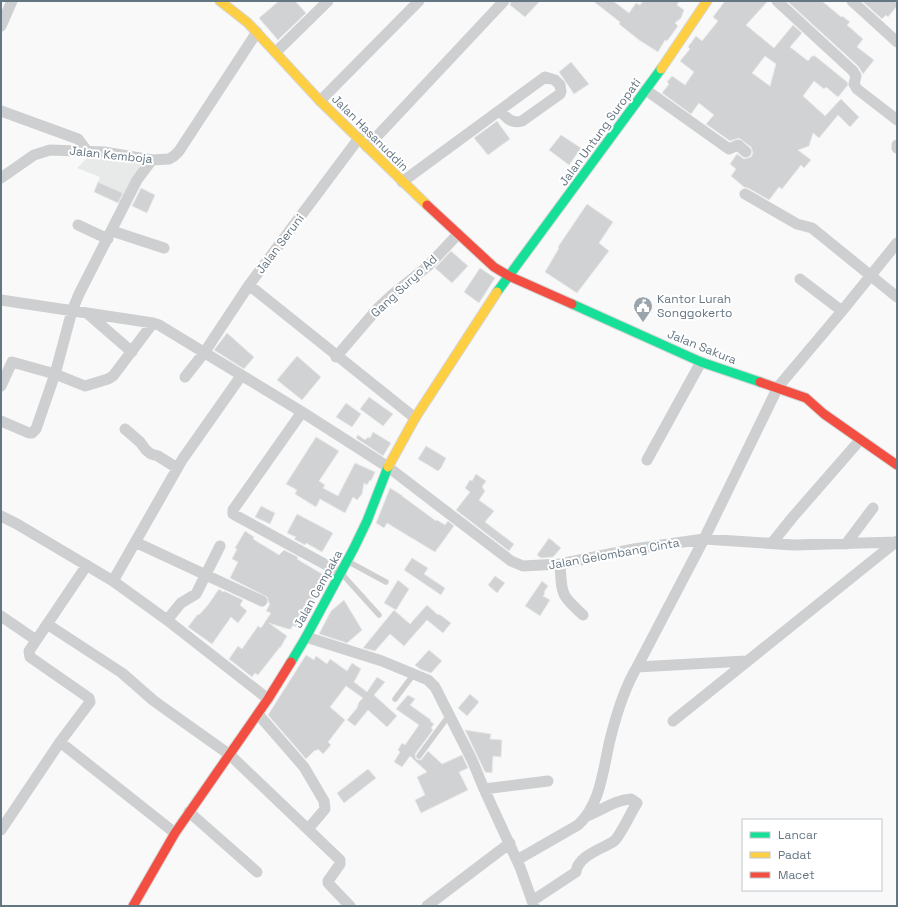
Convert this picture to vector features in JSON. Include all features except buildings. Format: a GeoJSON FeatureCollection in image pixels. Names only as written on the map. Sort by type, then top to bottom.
{"type":"FeatureCollection","features":[{"type":"Feature","properties":{"kind":"street"},"geometry":{"type":"LineString","coordinates":[[1,26],[12,1]]}},
{"type":"Feature","properties":{"kind":"street","name":"Jalan Hasanuddin"},"geometry":{"type":"LineString","coordinates":[[220,1],[236,12],[257,32],[320,101],[402,182],[487,261],[509,276]]}},
{"type":"Feature","properties":{"kind":"street"},"geometry":{"type":"LineString","coordinates":[[276,52],[328,1]]}},
{"type":"Feature","properties":{"kind":"street"},"geometry":{"type":"LineString","coordinates":[[320,101],[420,1]]}},
{"type":"Feature","properties":{"kind":"street"},"geometry":{"type":"LineString","coordinates":[[367,147],[504,1]]}},
{"type":"Feature","properties":{"kind":"street","name":"Jalan Untung Suropati"},"geometry":{"type":"LineString","coordinates":[[509,276],[646,90],[706,1]]}},
{"type":"Feature","properties":{"kind":"street"},"geometry":{"type":"LineString","coordinates":[[777,1],[853,71],[856,78],[854,84],[858,89],[897,120]]}},
{"type":"Feature","properties":{"kind":"street"},"geometry":{"type":"LineString","coordinates":[[852,1],[897,42]]}},
{"type":"Feature","properties":{"kind":"street","name":"Jalan Kemboja"},"geometry":{"type":"LineString","coordinates":[[1,178],[6,167],[41,152],[50,150],[104,152],[152,160],[169,159],[179,151],[257,32]]}},
{"type":"Feature","properties":{"kind":"street"},"geometry":{"type":"LineString","coordinates":[[402,182],[500,110],[545,77],[554,80],[560,85],[560,94],[522,121],[516,123],[510,121],[500,110]]}},
{"type":"Feature","properties":{"kind":"street"},"geometry":{"type":"LineString","coordinates":[[646,90],[729,149],[738,145],[746,152]]}},
{"type":"Feature","properties":{"kind":"street"},"geometry":{"type":"LineString","coordinates":[[1,111],[78,139],[87,151]]}},
{"type":"Feature","properties":{"kind":"street","name":"Jalan Seruni"},"geometry":{"type":"LineString","coordinates":[[185,377],[204,353],[249,285],[359,138]]}},
{"type":"Feature","properties":{"kind":"street"},"geometry":{"type":"LineString","coordinates":[[1,421],[29,433],[34,432],[36,429],[55,374],[72,311],[80,291],[137,180],[152,160]]}},
{"type":"Feature","properties":{"kind":"street"},"geometry":{"type":"LineString","coordinates":[[745,194],[794,223],[812,228],[897,297]]}},
{"type":"Feature","properties":{"kind":"street"},"geometry":{"type":"LineString","coordinates":[[78,225],[110,235],[164,248]]}},
{"type":"Feature","properties":{"kind":"street","name":"Gang Suryo Ad"},"geometry":{"type":"LineString","coordinates":[[336,356],[378,308],[392,294],[428,266],[458,234]]}},
{"type":"Feature","properties":{"kind":"street"},"geometry":{"type":"LineString","coordinates":[[704,539],[778,387],[897,243]]}},
{"type":"Feature","properties":{"kind":"street","name":"Jalan Sakura"},"geometry":{"type":"LineString","coordinates":[[509,276],[701,362],[778,387],[806,398],[824,414],[897,465]]}},
{"type":"Feature","properties":{"kind":"street","name":"Jalan Cempaka"},"geometry":{"type":"LineString","coordinates":[[133,906],[174,833],[258,714],[306,637],[367,521],[388,467],[415,418],[509,276]]}},
{"type":"Feature","properties":{"kind":"street"},"geometry":{"type":"LineString","coordinates":[[800,279],[842,311]]}},
{"type":"Feature","properties":{"kind":"street"},"geometry":{"type":"LineString","coordinates":[[249,285],[415,418]]}},
{"type":"Feature","properties":{"kind":"street"},"geometry":{"type":"LineString","coordinates":[[1,300],[153,323],[111,378],[85,386],[55,374],[6,361],[1,386]]}},
{"type":"Feature","properties":{"kind":"street"},"geometry":{"type":"LineString","coordinates":[[87,313],[132,352]]}},
{"type":"Feature","properties":{"kind":"street","name":"Jalan Gelombang Cinta"},"geometry":{"type":"LineString","coordinates":[[153,323],[302,412],[388,467],[511,561],[524,566],[560,564],[634,549],[704,539],[802,545],[896,542]]}},
{"type":"Feature","properties":{"kind":"street"},"geometry":{"type":"LineString","coordinates":[[647,460],[701,362]]}},
{"type":"Feature","properties":{"kind":"street"},"geometry":{"type":"LineString","coordinates":[[113,581],[177,468],[241,376]]}},
{"type":"Feature","properties":{"kind":"street"},"geometry":{"type":"LineString","coordinates":[[302,412],[233,510],[233,514],[341,573]]}},
{"type":"Feature","properties":{"kind":"street"},"geometry":{"type":"LineString","coordinates":[[126,429],[151,454],[158,456],[177,468]]}},
{"type":"Feature","properties":{"kind":"street"},"geometry":{"type":"LineString","coordinates":[[772,543],[860,440]]}},
{"type":"Feature","properties":{"kind":"street"},"geometry":{"type":"LineString","coordinates":[[846,544],[873,508]]}},
{"type":"Feature","properties":{"kind":"street"},"geometry":{"type":"LineString","coordinates":[[1,516],[113,581],[268,699]]}},
{"type":"Feature","properties":{"kind":"street","name":"Jalan Gelombang Cinta"},"geometry":{"type":"LineString","coordinates":[[585,817],[593,805],[597,795],[611,735],[628,682],[704,539]]}},
{"type":"Feature","properties":{"kind":"street"},"geometry":{"type":"LineString","coordinates":[[135,542],[262,601]]}},
{"type":"Feature","properties":{"kind":"street"},"geometry":{"type":"LineString","coordinates":[[673,721],[896,542]]}},
{"type":"Feature","properties":{"kind":"street"},"geometry":{"type":"LineString","coordinates":[[166,620],[181,603],[196,594],[220,546]]}},
{"type":"Feature","properties":{"kind":"street"},"geometry":{"type":"LineString","coordinates":[[560,564],[563,594],[566,600],[583,615]]}},
{"type":"Feature","properties":{"kind":"street"},"geometry":{"type":"LineString","coordinates":[[3,824],[60,742],[90,702],[90,700],[30,656],[29,651],[87,565]]}},
{"type":"Feature","properties":{"kind":"street"},"geometry":{"type":"LineString","coordinates":[[1,616],[36,640]]}},
{"type":"Feature","properties":{"kind":"street"},"geometry":{"type":"LineString","coordinates":[[47,624],[122,673],[154,700],[230,755],[340,860],[340,864],[328,883],[350,906]]}},
{"type":"Feature","properties":{"kind":"street"},"geometry":{"type":"LineString","coordinates":[[306,637],[382,661],[432,683],[440,694],[472,760],[510,843],[533,903],[576,872],[577,868],[592,852],[616,840],[637,803],[631,799],[619,800],[585,817],[578,825],[517,860]]}},
{"type":"Feature","properties":{"kind":"street"},"geometry":{"type":"LineString","coordinates":[[637,667],[746,661]]}},
{"type":"Feature","properties":{"kind":"street"},"geometry":{"type":"LineString","coordinates":[[258,714],[304,767],[324,801],[325,809],[308,829]]}},
{"type":"Feature","properties":{"kind":"street"},"geometry":{"type":"LineString","coordinates":[[60,742],[174,833]]}},
{"type":"Feature","properties":{"kind":"street"},"geometry":{"type":"LineString","coordinates":[[484,789],[548,781]]}},
{"type":"Feature","properties":{"kind":"street"},"geometry":{"type":"LineString","coordinates":[[189,812],[257,872]]}},
{"type":"Feature","properties":{"kind":"street"},"geometry":{"type":"LineString","coordinates":[[427,906],[510,843]]}},
{"type":"Feature","properties":{"kind":"lane"},"geometry":{"type":"LineString","coordinates":[[347,561],[386,582]]}},
{"type":"Feature","properties":{"kind":"lane"},"geometry":{"type":"LineString","coordinates":[[341,573],[379,615]]}},
{"type":"Feature","properties":{"kind":"lane"},"geometry":{"type":"LineString","coordinates":[[395,699],[414,674]]}},
{"type":"Feature","properties":{"kind":"lane"},"geometry":{"type":"LineString","coordinates":[[419,756],[450,714]]}},
{"type":"Feature","properties":{"kind":"shaded area"},"geometry":{"type":"Polygon","coordinates":[[[87,158],[107,158],[145,164],[123,205],[94,192],[100,177],[77,168],[87,158]]]}},
{"type":"Feature","properties":{"kind":"traffic: fast"},"geometry":{"type":"LineString","coordinates":[[497,292],[661,69]]}},
{"type":"Feature","properties":{"kind":"traffic: fast"},"geometry":{"type":"LineString","coordinates":[[572,304],[701,362],[760,382]]}},
{"type":"Feature","properties":{"kind":"traffic: fast"},"geometry":{"type":"LineString","coordinates":[[291,662],[354,548],[367,521],[388,467]]}},
{"type":"Feature","properties":{"kind":"traffic: slow"},"geometry":{"type":"LineString","coordinates":[[220,1],[248,23],[320,101],[427,205]]}},
{"type":"Feature","properties":{"kind":"traffic: slow"},"geometry":{"type":"LineString","coordinates":[[661,69],[707,1]]}},
{"type":"Feature","properties":{"kind":"traffic: slow"},"geometry":{"type":"LineString","coordinates":[[388,467],[415,418],[497,292]]}},
{"type":"Feature","properties":{"kind":"traffic: jam"},"geometry":{"type":"LineString","coordinates":[[427,205],[494,267],[509,276],[572,304]]}},
{"type":"Feature","properties":{"kind":"traffic: jam"},"geometry":{"type":"LineString","coordinates":[[760,382],[806,398],[824,414],[897,465]]}},
{"type":"Feature","properties":{"kind":"traffic: jam"},"geometry":{"type":"LineString","coordinates":[[133,906],[175,833],[268,699],[291,662]]}},
{"type":"Feature","properties":{"kind":"place","name":"Kantor Lurah Songgokerto"},"geometry":{"type":"Point","coordinates":[643,323]}}]}
